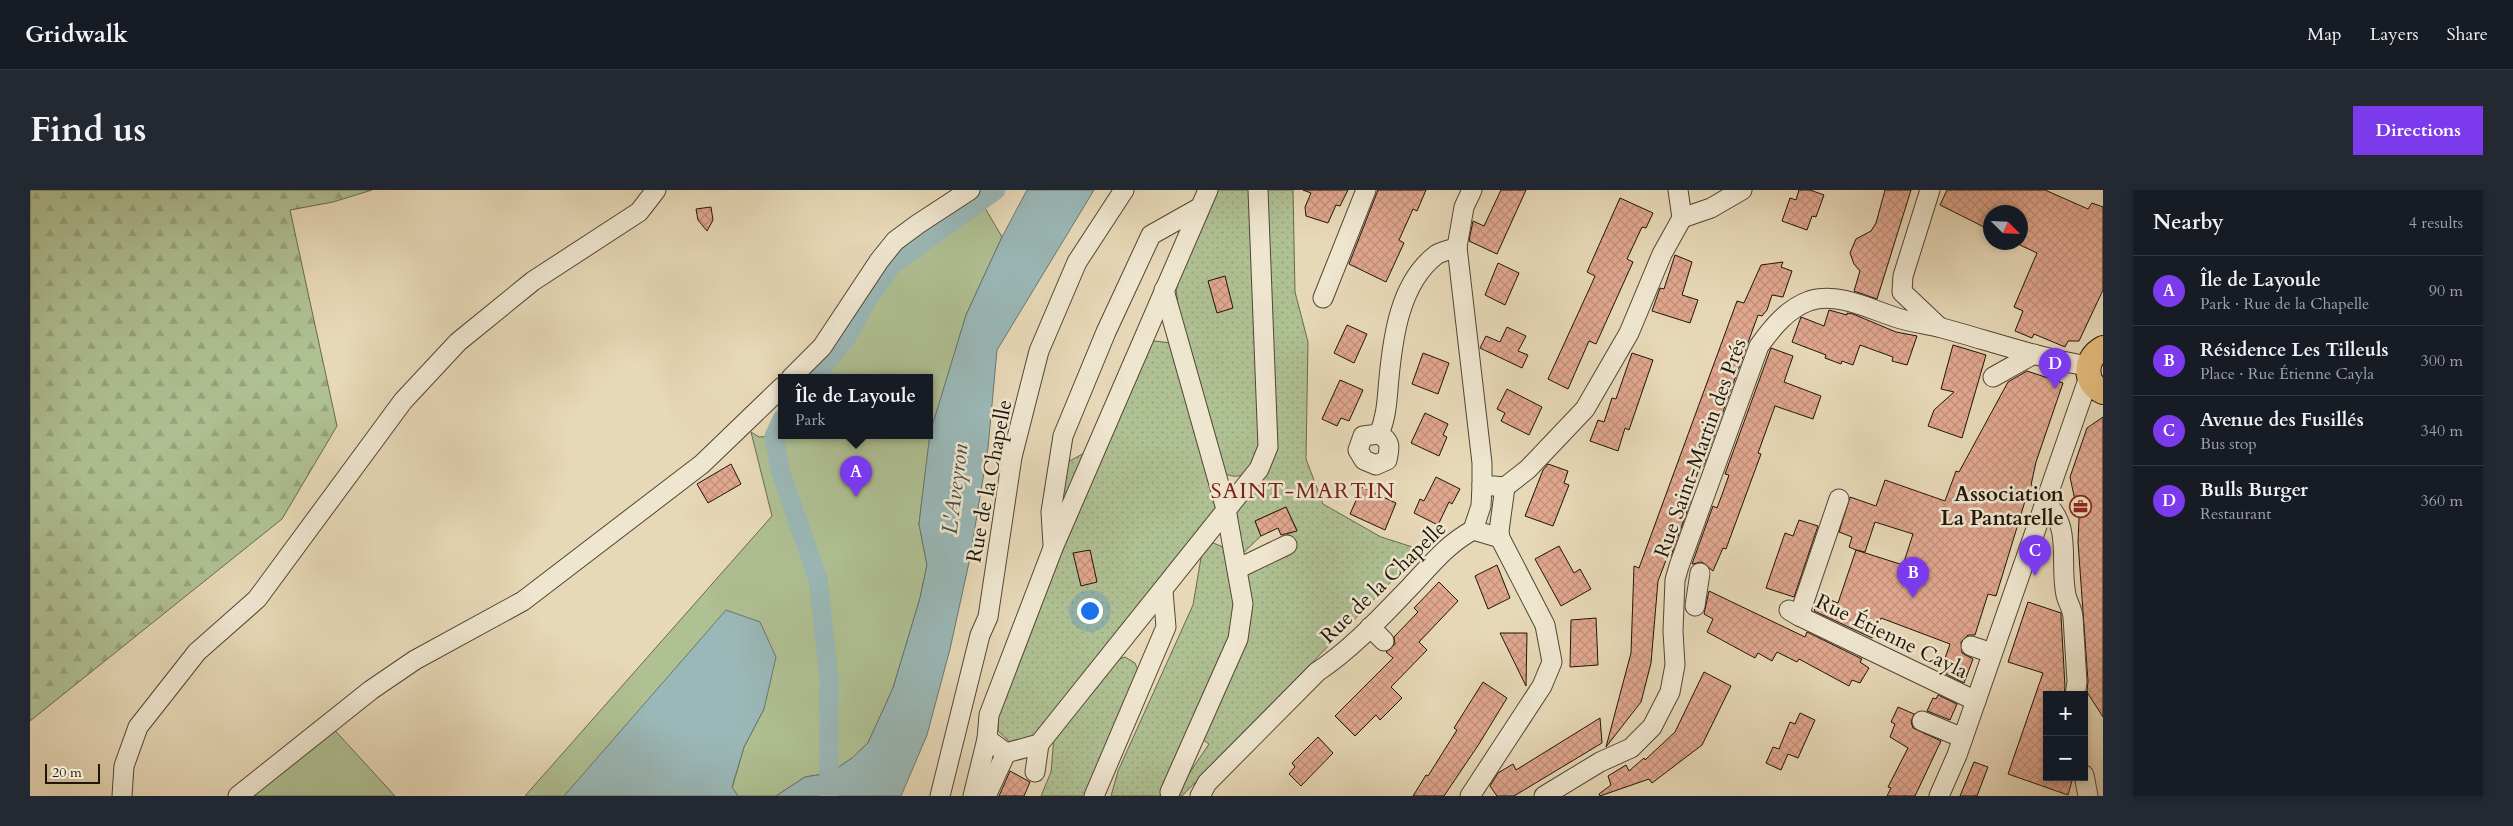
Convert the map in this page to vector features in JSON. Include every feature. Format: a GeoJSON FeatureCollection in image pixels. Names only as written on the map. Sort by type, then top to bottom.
{"type":"FeatureCollection","features":[{"type":"Feature","properties":{"kind":"main road"},"geometry":{"type":"LineString","coordinates":[[2095,381],[2095,353],[2103,348]]}},
{"type":"Feature","properties":{"kind":"street"},"geometry":{"type":"LineString","coordinates":[[122,796],[124,766],[138,727],[197,652],[257,599],[403,401],[458,342],[533,281],[639,212],[656,190]]}},
{"type":"Feature","properties":{"kind":"street"},"geometry":{"type":"LineString","coordinates":[[795,374],[822,348],[879,261],[895,241],[970,190]]}},
{"type":"Feature","properties":{"kind":"street","name":"Rue de la Chapelle"},"geometry":{"type":"LineString","coordinates":[[940,796],[939,769],[980,635],[988,617],[1012,457],[1040,351],[1077,262],[1124,190]]}},
{"type":"Feature","properties":{"kind":"street"},"geometry":{"type":"LineString","coordinates":[[973,796],[987,739],[989,715],[1053,548],[1208,190]]}},
{"type":"Feature","properties":{"kind":"street"},"geometry":{"type":"LineString","coordinates":[[1035,772],[1039,744],[1259,469],[1268,447],[1258,190]]}},
{"type":"Feature","properties":{"kind":"street"},"geometry":{"type":"LineString","coordinates":[[1323,298],[1366,190]]}},
{"type":"Feature","properties":{"kind":"street","name":"Rue de la Chapelle"},"geometry":{"type":"LineString","coordinates":[[1200,796],[1207,783],[1317,672],[1337,659],[1452,542],[1473,530],[1481,506],[1480,444],[1457,247],[1464,207],[1472,190]]}},
{"type":"Feature","properties":{"kind":"street"},"geometry":{"type":"LineString","coordinates":[[1470,796],[1542,686],[1552,662],[1545,625],[1500,538],[1499,530],[1505,487],[1528,469],[1585,409],[1629,333],[1662,254],[1682,218],[1678,190]]}},
{"type":"Feature","properties":{"kind":"street"},"geometry":{"type":"LineString","coordinates":[[1682,218],[1711,208],[1742,190]]}},
{"type":"Feature","properties":{"kind":"street"},"geometry":{"type":"LineString","coordinates":[[1930,190],[1903,276],[1902,292],[1939,327]]}},
{"type":"Feature","properties":{"kind":"street"},"geometry":{"type":"LineString","coordinates":[[1053,548],[1051,512],[1064,436],[1106,332],[1151,235],[1199,208]]}},
{"type":"Feature","properties":{"kind":"street"},"geometry":{"type":"LineString","coordinates":[[1379,434],[1386,420],[1392,347],[1400,310],[1421,270],[1437,254],[1457,247]]}},
{"type":"Feature","properties":{"kind":"street"},"geometry":{"type":"LineString","coordinates":[[1164,290],[1226,509],[1243,604],[1238,638],[1170,792]]}},
{"type":"Feature","properties":{"kind":"street","name":"Rue Saint-Martin des Prés"},"geometry":{"type":"LineString","coordinates":[[1544,796],[1600,762],[1631,748],[1652,726],[1670,692],[1675,665],[1673,631],[1675,580],[1759,346],[1772,328],[1790,312],[1810,301],[1835,298],[1901,319],[1939,327],[2034,354],[2095,381]]}},
{"type":"Feature","properties":{"kind":"street"},"geometry":{"type":"LineString","coordinates":[[1993,377],[2034,354]]}},
{"type":"Feature","properties":{"kind":"street"},"geometry":{"type":"LineString","coordinates":[[1939,796],[1963,738],[2074,416],[2095,381]]}},
{"type":"Feature","properties":{"kind":"street"},"geometry":{"type":"LineString","coordinates":[[238,796],[371,690],[415,660],[530,595],[702,464],[778,391]]}},
{"type":"Feature","properties":{"kind":"street"},"geometry":{"type":"LineString","coordinates":[[1482,484],[1505,487]]}},
{"type":"Feature","properties":{"kind":"street","name":"Rue Étienne Cayla"},"geometry":{"type":"LineString","coordinates":[[1839,499],[1794,613],[1976,701]]}},
{"type":"Feature","properties":{"kind":"street"},"geometry":{"type":"LineString","coordinates":[[2044,502],[2052,508],[2063,529],[2066,596],[2072,607],[2073,617],[2077,682],[2076,691]]}},
{"type":"Feature","properties":{"kind":"street","name":"Rue de la Chapelle"},"geometry":{"type":"LineString","coordinates":[[1473,530],[1500,538]]}},
{"type":"Feature","properties":{"kind":"street"},"geometry":{"type":"LineString","coordinates":[[1237,569],[1287,545]]}},
{"type":"Feature","properties":{"kind":"street"},"geometry":{"type":"LineString","coordinates":[[1695,606],[1700,572]]}},
{"type":"Feature","properties":{"kind":"street"},"geometry":{"type":"LineString","coordinates":[[1094,796],[1166,627],[1163,591]]}},
{"type":"Feature","properties":{"kind":"street"},"geometry":{"type":"LineString","coordinates":[[1370,627],[1384,640]]}},
{"type":"Feature","properties":{"kind":"street"},"geometry":{"type":"LineString","coordinates":[[1971,646],[1992,653]]}},
{"type":"Feature","properties":{"kind":"street"},"geometry":{"type":"LineString","coordinates":[[1922,721],[1963,738]]}},
{"type":"Feature","properties":{"kind":"street"},"geometry":{"type":"LineString","coordinates":[[987,739],[1006,753]]}},
{"type":"Feature","properties":{"kind":"street"},"geometry":{"type":"LineString","coordinates":[[986,796],[1006,753],[1039,744]]}},
{"type":"Feature","properties":{"kind":"street"},"geometry":{"type":"LineString","coordinates":[[2085,781],[2088,796]]}},
{"type":"Feature","properties":{"kind":"green space"},"geometry":{"type":"Polygon","coordinates":[[[30,190],[372,190],[333,202],[290,210],[337,426],[282,519],[30,721],[30,190]]]}},
{"type":"Feature","properties":{"kind":"green space"},"geometry":{"type":"Polygon","coordinates":[[[1215,190],[1249,190],[1261,434],[1254,461],[1245,473],[1238,476],[1230,476],[1220,471],[1179,313],[1175,280],[1215,190]]]}},
{"type":"Feature","properties":{"kind":"green space"},"geometry":{"type":"Polygon","coordinates":[[[1260,190],[1293,190],[1295,292],[1308,342],[1306,459],[1323,504],[1381,537],[1422,550],[1182,796],[1174,796],[1209,744],[1199,737],[1235,661],[1247,575],[1290,554],[1282,537],[1297,530],[1286,507],[1255,521],[1261,536],[1242,554],[1234,524],[1238,503],[1266,466],[1260,190]]]}},
{"type":"Feature","properties":{"kind":"green space"},"geometry":{"type":"Polygon","coordinates":[[[981,201],[1002,237],[966,315],[933,425],[933,374],[817,374],[847,337],[868,299],[892,265],[981,201]]]}},
{"type":"Feature","properties":{"kind":"green space"},"geometry":{"type":"Polygon","coordinates":[[[1155,341],[1171,343],[1215,500],[1216,510],[1037,737],[1013,745],[998,731],[999,696],[1148,344],[1155,341]]]}},
{"type":"Feature","properties":{"kind":"green space"},"geometry":{"type":"Polygon","coordinates":[[[778,428],[778,439],[930,439],[919,524],[927,565],[920,598],[893,688],[868,743],[852,758],[830,773],[805,777],[776,796],[738,796],[732,788],[744,747],[764,709],[593,764],[564,796],[525,796],[772,516],[751,432],[759,437],[774,436],[778,428]]]}},
{"type":"Feature","properties":{"kind":"green space"},"geometry":{"type":"Polygon","coordinates":[[[1090,450],[1058,514],[1064,464],[1090,450]]]}},
{"type":"Feature","properties":{"kind":"green space"},"geometry":{"type":"Polygon","coordinates":[[[1213,543],[1221,546],[1226,552],[1239,588],[1232,640],[1162,796],[1111,796],[1118,771],[1193,605],[1202,552],[1213,543]]]}},
{"type":"Feature","properties":{"kind":"green space"},"geometry":{"type":"Polygon","coordinates":[[[1125,657],[1135,663],[1139,673],[1090,796],[1041,796],[1051,772],[1054,737],[1111,662],[1125,657]]]}},
{"type":"Feature","properties":{"kind":"green space"},"geometry":{"type":"Polygon","coordinates":[[[329,724],[395,796],[238,796],[329,724]]]}},
{"type":"Feature","properties":{"kind":"water","name":"L'Aveyron"},"geometry":{"type":"Polygon","coordinates":[[[1027,190],[1094,190],[997,350],[988,448],[970,558],[950,649],[927,735],[901,796],[776,796],[805,777],[830,773],[852,758],[868,743],[893,688],[920,598],[927,565],[919,524],[929,439],[933,439],[933,423],[966,315],[1002,237],[1027,190]]]}},
{"type":"Feature","properties":{"kind":"water"},"geometry":{"type":"Polygon","coordinates":[[[726,610],[760,622],[776,657],[764,709],[744,747],[732,787],[738,796],[564,796],[726,610]]]}},
{"type":"Feature","properties":{"kind":"building"},"geometry":{"type":"Polygon","coordinates":[[[1303,190],[1348,190],[1340,206],[1336,205],[1328,223],[1306,216],[1305,207],[1311,193],[1303,190]]]}},
{"type":"Feature","properties":{"kind":"building"},"geometry":{"type":"Polygon","coordinates":[[[1378,190],[1426,190],[1417,211],[1413,209],[1399,240],[1404,243],[1386,282],[1349,264],[1378,190]]]}},
{"type":"Feature","properties":{"kind":"building"},"geometry":{"type":"Polygon","coordinates":[[[1501,190],[1526,190],[1497,254],[1469,241],[1473,221],[1484,226],[1501,190]]]}},
{"type":"Feature","properties":{"kind":"building"},"geometry":{"type":"Polygon","coordinates":[[[1799,190],[1810,190],[1824,195],[1816,217],[1812,216],[1807,230],[1782,221],[1790,198],[1796,200],[1799,190]]]}},
{"type":"Feature","properties":{"kind":"building"},"geometry":{"type":"Polygon","coordinates":[[[1885,190],[1911,190],[1877,299],[1854,291],[1860,271],[1854,264],[1850,253],[1856,239],[1871,231],[1876,223],[1885,190]]]}},
{"type":"Feature","properties":{"kind":"building"},"geometry":{"type":"Polygon","coordinates":[[[1947,190],[2045,190],[2088,209],[2092,203],[2103,207],[2103,290],[2079,341],[2068,341],[2065,347],[2034,334],[2032,338],[2015,331],[2023,311],[2014,307],[2037,253],[2028,249],[2028,205],[1983,205],[1983,226],[1940,205],[1947,190]]]}},
{"type":"Feature","properties":{"kind":"building"},"geometry":{"type":"Polygon","coordinates":[[[1620,198],[1653,213],[1646,228],[1642,227],[1627,259],[1633,262],[1596,344],[1589,341],[1568,389],[1548,379],[1595,276],[1587,272],[1620,198]]]}},
{"type":"Feature","properties":{"kind":"building"},"geometry":{"type":"Polygon","coordinates":[[[711,207],[713,220],[707,231],[698,220],[696,209],[711,207]]]}},
{"type":"Feature","properties":{"kind":"building"},"geometry":{"type":"Polygon","coordinates":[[[1675,255],[1692,262],[1682,295],[1698,300],[1690,323],[1652,311],[1660,288],[1664,289],[1675,255]]]}},
{"type":"Feature","properties":{"kind":"building"},"geometry":{"type":"Polygon","coordinates":[[[1783,262],[1781,267],[1792,271],[1783,297],[1772,295],[1767,310],[1762,316],[1758,315],[1703,467],[1700,467],[1695,480],[1688,500],[1691,500],[1671,556],[1668,555],[1658,581],[1651,663],[1641,702],[1606,747],[1631,653],[1634,566],[1639,568],[1737,301],[1744,303],[1761,265],[1783,262]]]}},
{"type":"Feature","properties":{"kind":"building"},"geometry":{"type":"Polygon","coordinates":[[[1498,263],[1519,273],[1505,305],[1485,295],[1498,263]]]}},
{"type":"Feature","properties":{"kind":"building"},"geometry":{"type":"Polygon","coordinates":[[[1225,276],[1233,308],[1217,313],[1208,281],[1225,276]]]}},
{"type":"Feature","properties":{"kind":"building"},"geometry":{"type":"Polygon","coordinates":[[[1829,310],[1847,315],[1847,313],[1853,314],[1896,332],[1917,336],[1907,365],[1892,361],[1893,357],[1860,345],[1853,365],[1842,361],[1841,364],[1825,358],[1826,355],[1792,342],[1801,317],[1824,326],[1829,310]]]}},
{"type":"Feature","properties":{"kind":"building"},"geometry":{"type":"Polygon","coordinates":[[[1347,325],[1367,334],[1354,363],[1334,353],[1347,325]]]}},
{"type":"Feature","properties":{"kind":"building"},"geometry":{"type":"Polygon","coordinates":[[[1507,327],[1526,336],[1518,351],[1528,355],[1522,368],[1480,348],[1486,336],[1500,342],[1507,327]]]}},
{"type":"Feature","properties":{"kind":"building"},"geometry":{"type":"Polygon","coordinates":[[[1953,345],[1986,355],[1962,438],[1928,426],[1934,410],[1954,392],[1941,389],[1953,345]]]}},
{"type":"Feature","properties":{"kind":"building"},"geometry":{"type":"Polygon","coordinates":[[[1771,348],[1793,356],[1784,382],[1821,396],[1813,419],[1775,406],[1758,453],[1761,454],[1726,549],[1723,548],[1713,571],[1702,562],[1692,564],[1713,506],[1717,508],[1723,492],[1729,475],[1725,474],[1771,348]]]}},
{"type":"Feature","properties":{"kind":"building"},"geometry":{"type":"Polygon","coordinates":[[[1423,353],[1449,363],[1438,394],[1412,384],[1423,353]]]}},
{"type":"Feature","properties":{"kind":"building"},"geometry":{"type":"Polygon","coordinates":[[[1632,353],[1653,360],[1629,430],[1625,428],[1618,451],[1590,441],[1598,420],[1604,422],[1612,398],[1616,399],[1632,353]]]}},
{"type":"Feature","properties":{"kind":"building"},"geometry":{"type":"Polygon","coordinates":[[[2027,371],[2063,383],[2036,462],[2031,485],[2037,487],[2033,500],[2026,498],[1996,596],[1988,594],[1975,635],[1968,635],[1961,642],[1962,653],[1973,659],[1964,683],[1946,674],[1949,666],[1943,664],[1950,644],[1881,618],[1872,638],[1814,611],[1820,596],[1838,603],[1856,550],[1849,547],[1852,537],[1839,532],[1850,497],[1876,506],[1885,480],[1945,501],[1956,471],[1959,472],[2008,382],[2027,371]],[[1875,522],[1865,552],[1856,550],[1903,565],[1913,534],[1875,522]]]}},
{"type":"Feature","properties":{"kind":"building"},"geometry":{"type":"Polygon","coordinates":[[[1340,380],[1363,390],[1349,421],[1341,418],[1337,426],[1322,419],[1340,380]]]}},
{"type":"Feature","properties":{"kind":"building"},"geometry":{"type":"Polygon","coordinates":[[[1507,389],[1542,407],[1529,435],[1501,421],[1505,413],[1497,409],[1507,389]]]}},
{"type":"Feature","properties":{"kind":"building"},"geometry":{"type":"Polygon","coordinates":[[[1425,413],[1448,424],[1443,435],[1447,437],[1439,456],[1411,443],[1425,413]]]}},
{"type":"Feature","properties":{"kind":"building"},"geometry":{"type":"Polygon","coordinates":[[[2103,417],[2103,717],[2087,691],[2088,681],[2078,542],[2079,519],[2070,477],[2087,428],[2103,417]]]}},
{"type":"Feature","properties":{"kind":"building"},"geometry":{"type":"Polygon","coordinates":[[[731,464],[741,484],[708,503],[697,484],[731,464]]]}},
{"type":"Feature","properties":{"kind":"building"},"geometry":{"type":"Polygon","coordinates":[[[1548,464],[1568,471],[1564,483],[1569,485],[1553,526],[1525,516],[1543,470],[1548,464]]]}},
{"type":"Feature","properties":{"kind":"building"},"geometry":{"type":"Polygon","coordinates":[[[1436,477],[1460,489],[1452,504],[1449,502],[1438,525],[1414,513],[1420,499],[1424,501],[1436,477]]]}},
{"type":"Feature","properties":{"kind":"building"},"geometry":{"type":"Polygon","coordinates":[[[1362,487],[1396,503],[1385,530],[1350,514],[1362,487]]]}},
{"type":"Feature","properties":{"kind":"building"},"geometry":{"type":"Polygon","coordinates":[[[1286,507],[1297,531],[1281,535],[1278,528],[1261,536],[1255,521],[1286,507]]]}},
{"type":"Feature","properties":{"kind":"building"},"geometry":{"type":"Polygon","coordinates":[[[1799,520],[1818,526],[1794,597],[1766,588],[1785,533],[1793,536],[1799,520]]]}},
{"type":"Feature","properties":{"kind":"building"},"geometry":{"type":"Polygon","coordinates":[[[1559,546],[1574,573],[1580,569],[1591,589],[1561,606],[1535,559],[1559,546]]]}},
{"type":"Feature","properties":{"kind":"building"},"geometry":{"type":"Polygon","coordinates":[[[1090,550],[1097,582],[1081,586],[1073,553],[1090,550]]]}},
{"type":"Feature","properties":{"kind":"building"},"geometry":{"type":"Polygon","coordinates":[[[1497,565],[1510,598],[1488,609],[1475,576],[1497,565]]]}},
{"type":"Feature","properties":{"kind":"building"},"geometry":{"type":"Polygon","coordinates":[[[1439,582],[1458,601],[1419,642],[1427,650],[1391,687],[1402,698],[1380,720],[1376,715],[1355,736],[1335,716],[1393,658],[1386,652],[1395,644],[1394,637],[1418,612],[1414,608],[1439,582]]]}},
{"type":"Feature","properties":{"kind":"building"},"geometry":{"type":"Polygon","coordinates":[[[1709,591],[1805,637],[1807,632],[1862,659],[1860,662],[1869,668],[1860,683],[1852,680],[1849,686],[1799,659],[1797,662],[1777,652],[1772,661],[1758,653],[1755,658],[1707,632],[1713,619],[1704,614],[1709,591]]]}},
{"type":"Feature","properties":{"kind":"building"},"geometry":{"type":"Polygon","coordinates":[[[2028,602],[2061,613],[2065,687],[2064,691],[2043,691],[2043,781],[2072,781],[2068,795],[2008,774],[2043,673],[2008,662],[2028,602]]]}},
{"type":"Feature","properties":{"kind":"building"},"geometry":{"type":"Polygon","coordinates":[[[1596,618],[1598,665],[1570,667],[1571,620],[1596,618]]]}},
{"type":"Feature","properties":{"kind":"building"},"geometry":{"type":"Polygon","coordinates":[[[1500,633],[1527,633],[1526,686],[1500,633]]]}},
{"type":"Feature","properties":{"kind":"building"},"geometry":{"type":"Polygon","coordinates":[[[1704,672],[1731,686],[1702,745],[1652,783],[1649,779],[1600,796],[1599,794],[1611,785],[1608,776],[1626,765],[1629,771],[1644,758],[1645,760],[1675,732],[1704,672]]]}},
{"type":"Feature","properties":{"kind":"building"},"geometry":{"type":"Polygon","coordinates":[[[1483,682],[1507,698],[1479,744],[1444,796],[1413,796],[1457,730],[1454,728],[1483,682]]]}},
{"type":"Feature","properties":{"kind":"building"},"geometry":{"type":"Polygon","coordinates":[[[1938,695],[1957,704],[1950,720],[1927,711],[1933,698],[1936,699],[1938,695]]]}},
{"type":"Feature","properties":{"kind":"building"},"geometry":{"type":"Polygon","coordinates":[[[1898,707],[1914,714],[1911,722],[1913,728],[1941,741],[1915,796],[1887,796],[1891,788],[1888,787],[1908,748],[1890,737],[1895,724],[1891,722],[1898,707]]]}},
{"type":"Feature","properties":{"kind":"building"},"geometry":{"type":"Polygon","coordinates":[[[1800,713],[1815,720],[1798,758],[1788,754],[1781,770],[1766,763],[1773,747],[1779,749],[1790,722],[1795,724],[1800,713]]]}},
{"type":"Feature","properties":{"kind":"building"},"geometry":{"type":"Polygon","coordinates":[[[1600,718],[1602,743],[1514,796],[1497,796],[1490,786],[1498,773],[1513,764],[1516,770],[1600,718]]]}},
{"type":"Feature","properties":{"kind":"building"},"geometry":{"type":"Polygon","coordinates":[[[1318,737],[1333,753],[1301,786],[1289,774],[1295,767],[1292,763],[1318,737]]]}},
{"type":"Feature","properties":{"kind":"building"},"geometry":{"type":"Polygon","coordinates":[[[1974,762],[1988,767],[1977,796],[1960,796],[1974,762]]]}},
{"type":"Feature","properties":{"kind":"building"},"geometry":{"type":"Polygon","coordinates":[[[1010,771],[1030,782],[1024,796],[999,796],[1010,771]]]}},
{"type":"Feature","properties":{"kind":"waterway"},"geometry":{"type":"LineString","coordinates":[[817,374],[847,337],[868,299],[892,265],[996,190]]}},
{"type":"Feature","properties":{"kind":"waterway"},"geometry":{"type":"LineString","coordinates":[[778,428],[774,436],[780,470],[818,579],[829,678],[829,796]]}},
{"type":"Feature","properties":{"kind":"place","name":"Bulls Burger"},"geometry":{"type":"Point","coordinates":[2055,389]}},
{"type":"Feature","properties":{"kind":"place","name":"Île de Layoule"},"geometry":{"type":"Point","coordinates":[856,497]}},
{"type":"Feature","properties":{"kind":"place","name":"Association La Pantarelle"},"geometry":{"type":"Point","coordinates":[2080,506]}},
{"type":"Feature","properties":{"kind":"place","name":"Avenue des Fusillés"},"geometry":{"type":"Point","coordinates":[2035,576]}},
{"type":"Feature","properties":{"kind":"place","name":"Résidence Les Tilleuls"},"geometry":{"type":"Point","coordinates":[1913,598]}},
{"type":"Feature","properties":{"kind":"district","name":"SAINT-MARTIN"},"geometry":{"type":"Point","coordinates":[1303,490]}}]}
